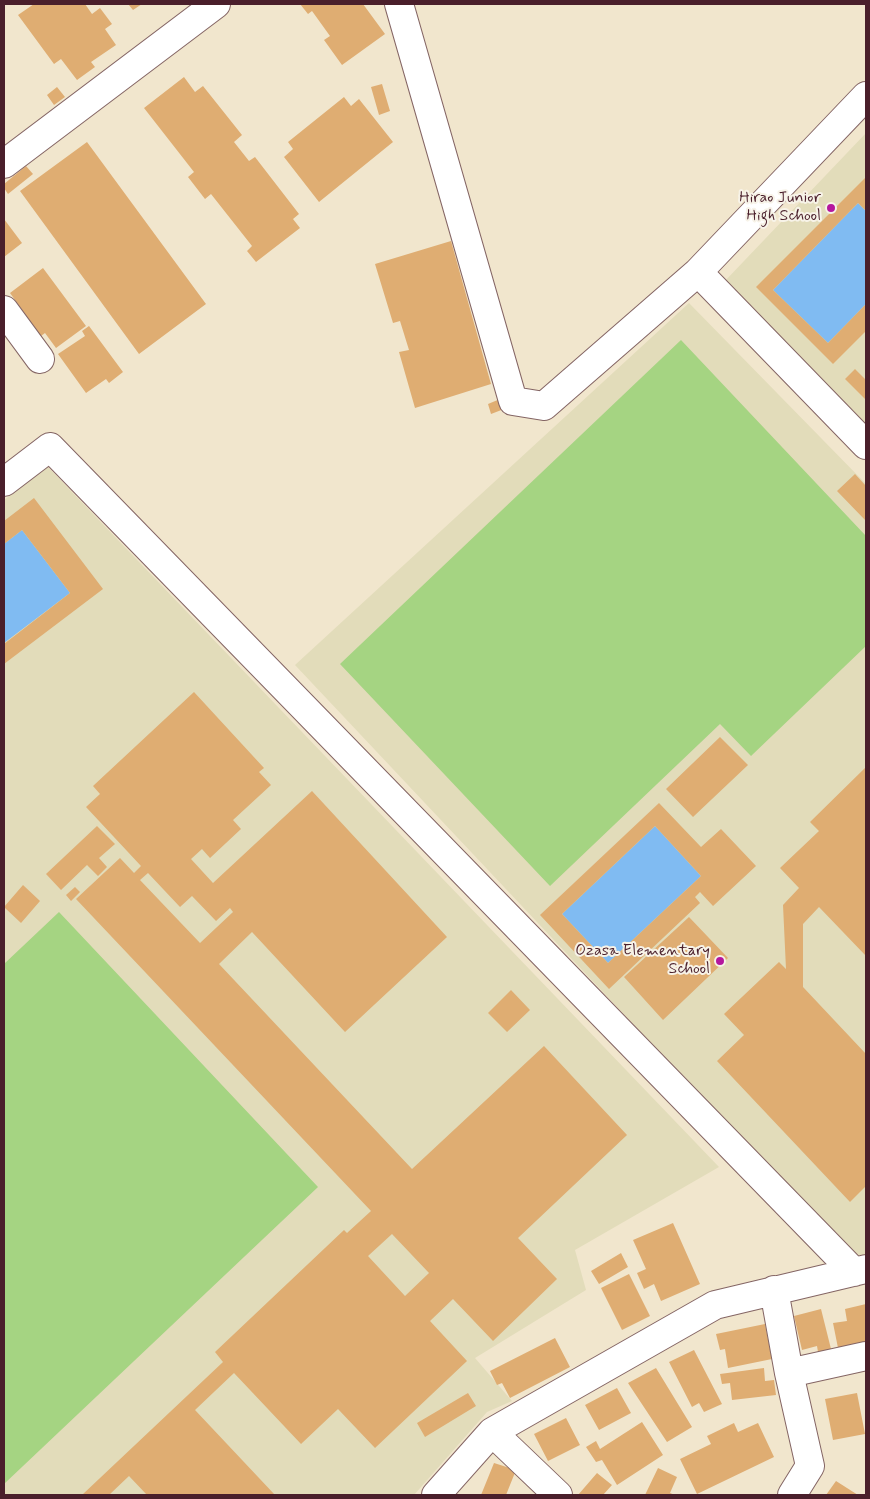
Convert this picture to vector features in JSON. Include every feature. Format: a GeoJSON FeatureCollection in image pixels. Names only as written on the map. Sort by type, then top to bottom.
{"type":"FeatureCollection","features":[{"type":"Feature","properties":{"kind":"street"},"geometry":{"type":"LineString","coordinates":[[4,164],[216,4]]}},
{"type":"Feature","properties":{"kind":"street"},"geometry":{"type":"LineString","coordinates":[[399,4],[513,401],[544,406],[698,272],[866,96]]}},
{"type":"Feature","properties":{"kind":"street"},"geometry":{"type":"LineString","coordinates":[[698,272],[866,445]]}},
{"type":"Feature","properties":{"kind":"street"},"geometry":{"type":"LineString","coordinates":[[4,310],[40,359]]}},
{"type":"Feature","properties":{"kind":"street"},"geometry":{"type":"LineString","coordinates":[[4,482],[50,447],[860,1271]]}},
{"type":"Feature","properties":{"kind":"street"},"geometry":{"type":"LineString","coordinates":[[436,1495],[492,1432],[714,1305],[860,1271]]}},
{"type":"Feature","properties":{"kind":"street"},"geometry":{"type":"LineString","coordinates":[[774,1290],[789,1373],[810,1466],[792,1495]]}},
{"type":"Feature","properties":{"kind":"street"},"geometry":{"type":"LineString","coordinates":[[789,1373],[866,1356]]}},
{"type":"Feature","properties":{"kind":"street"},"geometry":{"type":"LineString","coordinates":[[492,1432],[558,1495]]}},
{"type":"Feature","properties":{"kind":"shaded area","name":"Hirao Junior High School"},"geometry":{"type":"Polygon","coordinates":[[[866,133],[866,427],[724,282],[866,133]]]}},
{"type":"Feature","properties":{"kind":"shaded area","name":"Ozasa Elementary School"},"geometry":{"type":"Polygon","coordinates":[[[689,303],[866,484],[866,1257],[858,1263],[295,665],[689,303]]]}},
{"type":"Feature","properties":{"kind":"shaded area"},"geometry":{"type":"Polygon","coordinates":[[[48,467],[719,1167],[575,1250],[586,1290],[475,1358],[512,1401],[487,1412],[414,1495],[4,1495],[4,500],[48,467]]]}},
{"type":"Feature","properties":{"kind":"green space"},"geometry":{"type":"Polygon","coordinates":[[[681,340],[866,536],[866,646],[751,756],[720,724],[550,886],[340,664],[681,340]]]}},
{"type":"Feature","properties":{"kind":"green space"},"geometry":{"type":"Polygon","coordinates":[[[59,912],[318,1187],[4,1484],[4,964],[59,912]]]}},
{"type":"Feature","properties":{"kind":"water"},"geometry":{"type":"Polygon","coordinates":[[[858,203],[866,211],[866,304],[828,343],[773,290],[858,203]]]}},
{"type":"Feature","properties":{"kind":"water"},"geometry":{"type":"Polygon","coordinates":[[[22,530],[70,593],[4,643],[4,544],[22,530]]]}},
{"type":"Feature","properties":{"kind":"water"},"geometry":{"type":"Polygon","coordinates":[[[655,826],[701,876],[608,963],[562,914],[655,826]]]}},
{"type":"Feature","properties":{"kind":"building"},"geometry":{"type":"Polygon","coordinates":[[[34,4],[85,4],[92,14],[100,8],[112,24],[105,29],[116,45],[91,62],[95,67],[77,80],[61,59],[54,64],[18,15],[34,4]]]}},
{"type":"Feature","properties":{"kind":"building"},"geometry":{"type":"Polygon","coordinates":[[[128,4],[142,4],[133,10],[128,4]]]}},
{"type":"Feature","properties":{"kind":"building"},"geometry":{"type":"Polygon","coordinates":[[[300,4],[363,4],[385,34],[342,65],[324,40],[330,36],[312,11],[308,14],[300,4]]]}},
{"type":"Feature","properties":{"kind":"building"},"geometry":{"type":"Polygon","coordinates":[[[184,77],[195,92],[203,86],[242,135],[234,142],[249,161],[255,157],[299,214],[293,219],[300,228],[256,262],[247,251],[252,246],[211,194],[205,199],[188,177],[194,172],[144,108],[184,77]]]}},
{"type":"Feature","properties":{"kind":"building"},"geometry":{"type":"Polygon","coordinates":[[[382,84],[390,111],[379,115],[371,87],[382,84]]]}},
{"type":"Feature","properties":{"kind":"building"},"geometry":{"type":"Polygon","coordinates":[[[57,87],[65,97],[54,105],[47,95],[57,87]]]}},
{"type":"Feature","properties":{"kind":"building"},"geometry":{"type":"Polygon","coordinates":[[[344,97],[351,106],[359,99],[393,142],[319,202],[284,157],[293,149],[288,142],[344,97]]]}},
{"type":"Feature","properties":{"kind":"building"},"geometry":{"type":"Polygon","coordinates":[[[87,142],[206,304],[139,354],[20,191],[87,142]]]}},
{"type":"Feature","properties":{"kind":"building"},"geometry":{"type":"Polygon","coordinates":[[[26,166],[33,174],[8,194],[4,184],[26,166]]]}},
{"type":"Feature","properties":{"kind":"building"},"geometry":{"type":"Polygon","coordinates":[[[865,178],[866,211],[858,203],[773,290],[828,343],[866,304],[866,331],[833,364],[756,287],[865,178]]]}},
{"type":"Feature","properties":{"kind":"building"},"geometry":{"type":"Polygon","coordinates":[[[4,219],[22,243],[4,257],[4,219]]]}},
{"type":"Feature","properties":{"kind":"building"},"geometry":{"type":"Polygon","coordinates":[[[451,241],[491,384],[415,408],[399,352],[409,350],[400,321],[393,323],[375,264],[451,241]]]}},
{"type":"Feature","properties":{"kind":"building"},"geometry":{"type":"Polygon","coordinates":[[[43,268],[86,326],[56,348],[45,333],[41,336],[10,293],[43,268]]]}},
{"type":"Feature","properties":{"kind":"building"},"geometry":{"type":"Polygon","coordinates":[[[89,326],[123,372],[109,383],[106,379],[86,393],[58,354],[85,336],[82,331],[89,326]]]}},
{"type":"Feature","properties":{"kind":"building"},"geometry":{"type":"Polygon","coordinates":[[[855,369],[866,380],[866,400],[845,379],[855,369]]]}},
{"type":"Feature","properties":{"kind":"building"},"geometry":{"type":"Polygon","coordinates":[[[500,399],[504,409],[491,414],[488,404],[500,399]]]}},
{"type":"Feature","properties":{"kind":"building"},"geometry":{"type":"Polygon","coordinates":[[[855,474],[866,486],[866,521],[837,491],[855,474]]]}},
{"type":"Feature","properties":{"kind":"building"},"geometry":{"type":"Polygon","coordinates":[[[34,498],[103,589],[4,664],[4,644],[70,593],[22,530],[4,544],[4,521],[34,498]]]}},
{"type":"Feature","properties":{"kind":"building"},"geometry":{"type":"Polygon","coordinates":[[[194,692],[264,768],[259,772],[271,785],[233,820],[241,829],[210,858],[202,849],[191,859],[213,883],[312,791],[447,937],[345,1032],[252,932],[219,964],[412,1169],[544,1046],[627,1135],[518,1238],[557,1279],[493,1341],[453,1299],[430,1321],[467,1361],[375,1448],[338,1409],[301,1444],[234,1373],[195,1410],[275,1495],[147,1495],[129,1476],[109,1495],[82,1495],[223,1362],[215,1352],[344,1230],[347,1233],[371,1211],[76,899],[120,858],[134,873],[141,866],[86,807],[100,794],[93,786],[194,692]],[[148,873],[140,880],[200,943],[233,912],[230,908],[216,921],[192,896],[180,907],[148,873]],[[392,1234],[368,1256],[405,1296],[429,1273],[392,1234]]]}},
{"type":"Feature","properties":{"kind":"building"},"geometry":{"type":"Polygon","coordinates":[[[720,737],[748,765],[693,817],[666,789],[720,737]]]}},
{"type":"Feature","properties":{"kind":"building"},"geometry":{"type":"Polygon","coordinates":[[[866,767],[866,956],[819,907],[803,924],[803,987],[866,1054],[866,1186],[850,1202],[717,1061],[744,1035],[724,1014],[779,962],[786,969],[783,905],[799,888],[780,868],[819,831],[810,822],[866,767]]]}},
{"type":"Feature","properties":{"kind":"building"},"geometry":{"type":"Polygon","coordinates":[[[659,803],[701,847],[721,829],[756,866],[713,906],[700,892],[695,897],[700,903],[609,989],[540,915],[659,803]],[[655,826],[562,914],[608,963],[701,876],[655,826]]]}},
{"type":"Feature","properties":{"kind":"building"},"geometry":{"type":"Polygon","coordinates":[[[97,826],[115,844],[99,858],[107,867],[98,876],[87,865],[61,890],[46,874],[97,826]]]}},
{"type":"Feature","properties":{"kind":"building"},"geometry":{"type":"Polygon","coordinates":[[[23,885],[40,901],[21,923],[4,907],[23,885]]]}},
{"type":"Feature","properties":{"kind":"building"},"geometry":{"type":"Polygon","coordinates":[[[75,887],[80,892],[71,901],[66,895],[75,887]]]}},
{"type":"Feature","properties":{"kind":"building"},"geometry":{"type":"Polygon","coordinates":[[[689,917],[728,958],[663,1020],[624,977],[689,917]]]}},
{"type":"Feature","properties":{"kind":"building"},"geometry":{"type":"Polygon","coordinates":[[[511,990],[530,1010],[507,1032],[488,1013],[511,990]]]}},
{"type":"Feature","properties":{"kind":"building"},"geometry":{"type":"Polygon","coordinates":[[[673,1223],[700,1284],[661,1301],[654,1284],[644,1289],[637,1273],[646,1269],[633,1240],[673,1223]]]}},
{"type":"Feature","properties":{"kind":"building"},"geometry":{"type":"Polygon","coordinates":[[[621,1253],[628,1267],[599,1284],[591,1271],[621,1253]]]}},
{"type":"Feature","properties":{"kind":"building"},"geometry":{"type":"Polygon","coordinates":[[[629,1274],[650,1316],[622,1330],[601,1288],[629,1274]]]}},
{"type":"Feature","properties":{"kind":"building"},"geometry":{"type":"Polygon","coordinates":[[[866,1304],[866,1342],[838,1348],[833,1323],[847,1321],[845,1309],[866,1304]]]}},
{"type":"Feature","properties":{"kind":"building"},"geometry":{"type":"Polygon","coordinates":[[[821,1309],[831,1349],[818,1352],[817,1346],[802,1350],[794,1316],[821,1309]]]}},
{"type":"Feature","properties":{"kind":"building"},"geometry":{"type":"Polygon","coordinates":[[[765,1324],[772,1359],[728,1368],[725,1349],[720,1350],[716,1334],[765,1324]]]}},
{"type":"Feature","properties":{"kind":"building"},"geometry":{"type":"Polygon","coordinates":[[[555,1338],[570,1367],[510,1398],[502,1383],[497,1385],[490,1371],[555,1338]]]}},
{"type":"Feature","properties":{"kind":"building"},"geometry":{"type":"Polygon","coordinates":[[[694,1350],[722,1404],[704,1412],[699,1403],[692,1407],[669,1362],[694,1350]]]}},
{"type":"Feature","properties":{"kind":"building"},"geometry":{"type":"Polygon","coordinates":[[[656,1368],[692,1427],[667,1442],[628,1383],[656,1368]]]}},
{"type":"Feature","properties":{"kind":"building"},"geometry":{"type":"Polygon","coordinates":[[[764,1368],[765,1381],[774,1380],[776,1395],[732,1400],[730,1383],[722,1384],[720,1374],[764,1368]]]}},
{"type":"Feature","properties":{"kind":"building"},"geometry":{"type":"Polygon","coordinates":[[[617,1388],[631,1413],[599,1430],[585,1405],[617,1388]]]}},
{"type":"Feature","properties":{"kind":"building"},"geometry":{"type":"Polygon","coordinates":[[[468,1393],[476,1406],[425,1437],[417,1423],[468,1393]]]}},
{"type":"Feature","properties":{"kind":"building"},"geometry":{"type":"Polygon","coordinates":[[[857,1393],[865,1434],[833,1440],[825,1399],[857,1393]]]}},
{"type":"Feature","properties":{"kind":"building"},"geometry":{"type":"Polygon","coordinates":[[[566,1418],[580,1445],[548,1461],[534,1434],[566,1418]]]}},
{"type":"Feature","properties":{"kind":"building"},"geometry":{"type":"Polygon","coordinates":[[[642,1422],[663,1455],[617,1485],[602,1460],[596,1462],[586,1447],[596,1441],[600,1449],[642,1422]]]}},
{"type":"Feature","properties":{"kind":"building"},"geometry":{"type":"Polygon","coordinates":[[[734,1423],[738,1432],[758,1423],[774,1457],[697,1494],[680,1459],[711,1444],[707,1436],[734,1423]]]}},
{"type":"Feature","properties":{"kind":"building"},"geometry":{"type":"Polygon","coordinates":[[[494,1463],[516,1470],[506,1495],[481,1495],[494,1463]]]}},
{"type":"Feature","properties":{"kind":"building"},"geometry":{"type":"Polygon","coordinates":[[[658,1468],[677,1477],[670,1493],[675,1495],[645,1495],[658,1468]]]}},
{"type":"Feature","properties":{"kind":"building"},"geometry":{"type":"Polygon","coordinates":[[[597,1473],[612,1485],[603,1495],[578,1495],[597,1473]]]}},
{"type":"Feature","properties":{"kind":"building"},"geometry":{"type":"Polygon","coordinates":[[[836,1481],[858,1495],[826,1495],[836,1481]]]}},
{"type":"Feature","properties":{"kind":"place","name":"Hirao Junior High School"},"geometry":{"type":"Point","coordinates":[831,208]}},
{"type":"Feature","properties":{"kind":"place","name":"Ozasa Elementary School"},"geometry":{"type":"Point","coordinates":[720,961]}}]}
